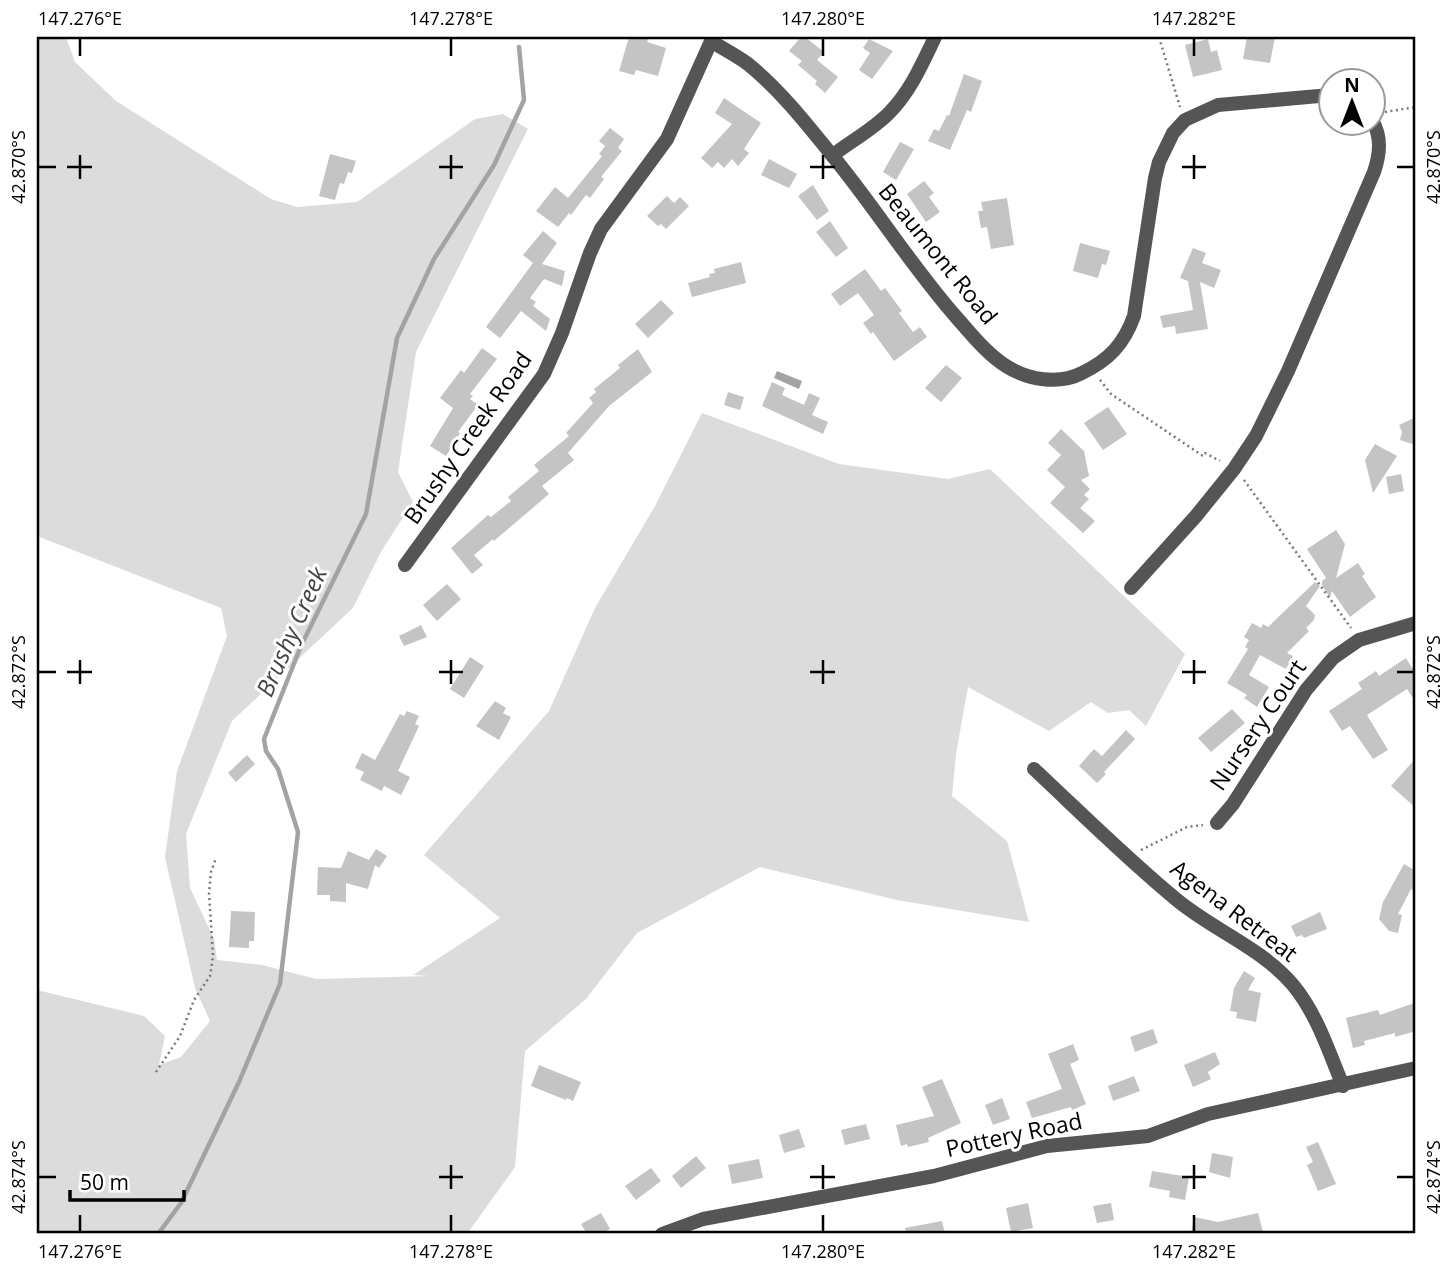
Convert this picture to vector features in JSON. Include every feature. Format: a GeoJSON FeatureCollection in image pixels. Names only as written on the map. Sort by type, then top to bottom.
{"type":"FeatureCollection","features":[{"type":"Feature","properties":{"kind":"street"},"geometry":{"type":"LineString","coordinates":[[833,155],[888,114],[900,100],[917,74],[934,37]]}},
{"type":"Feature","properties":{"kind":"street","name":"Beaumont Road"},"geometry":{"type":"LineString","coordinates":[[713,39],[747,64],[778,92],[833,155],[933,291],[991,355],[1026,376],[1047,379],[1076,376],[1091,369],[1118,348],[1127,334],[1134,316],[1159,162],[1173,134],[1185,120],[1218,105],[1316,96]]}},
{"type":"Feature","properties":{"kind":"street","name":"Brushy Creek Road"},"geometry":{"type":"LineString","coordinates":[[405,565],[544,374],[562,333],[595,241],[609,217],[667,139],[713,39]]}},
{"type":"Feature","properties":{"kind":"street"},"geometry":{"type":"LineString","coordinates":[[1130,588],[1196,516],[1234,469],[1270,409],[1374,172],[1380,149],[1379,136]]}},
{"type":"Feature","properties":{"kind":"street","name":"Nursery Court"},"geometry":{"type":"LineString","coordinates":[[1216,823],[1233,804],[1318,673],[1333,657],[1359,640],[1416,623]]}},
{"type":"Feature","properties":{"kind":"street","name":"Agena Retreat"},"geometry":{"type":"LineString","coordinates":[[1034,769],[1177,900],[1211,926],[1268,962],[1293,985],[1320,1029],[1343,1086]]}},
{"type":"Feature","properties":{"kind":"street","name":"Pottery Road"},"geometry":{"type":"LineString","coordinates":[[662,1234],[703,1219],[934,1176],[1048,1146],[1148,1136],[1208,1114],[1416,1068]]}},
{"type":"Feature","properties":{"kind":"path"},"geometry":{"type":"LineString","coordinates":[[1159,37],[1175,94]]}},
{"type":"Feature","properties":{"kind":"path"},"geometry":{"type":"LineString","coordinates":[[1386,114],[1416,107]]}},
{"type":"Feature","properties":{"kind":"path"},"geometry":{"type":"LineString","coordinates":[[1091,369],[1111,394],[1203,456],[1205,453],[1234,469],[1359,640]]}},
{"type":"Feature","properties":{"kind":"path"},"geometry":{"type":"LineString","coordinates":[[1128,856],[1187,827],[1216,823]]}},
{"type":"Feature","properties":{"kind":"path"},"geometry":{"type":"LineString","coordinates":[[156,1072],[180,1036],[194,1000],[210,976],[213,956],[209,893],[211,872],[216,858]]}},
{"type":"Feature","properties":{"kind":"shaded area"},"geometry":{"type":"Polygon","coordinates":[[[37,37],[66,37],[75,62],[116,101],[271,199],[297,207],[357,202],[475,119],[503,114],[528,129],[416,352],[398,472],[413,502],[382,550],[353,608],[232,721],[186,834],[190,888],[214,939],[217,960],[262,965],[316,979],[430,976],[413,975],[500,918],[424,855],[549,711],[595,608],[655,506],[702,413],[839,464],[948,479],[990,469],[1185,654],[1146,726],[1129,710],[1108,713],[1091,702],[1049,731],[968,687],[956,754],[952,796],[1007,841],[1029,922],[897,900],[760,867],[637,933],[586,999],[525,1051],[515,1167],[467,1234],[37,1234],[37,990],[144,1016],[165,1036],[159,1065],[181,1057],[210,1021],[195,988],[165,857],[177,771],[227,636],[221,608],[37,536],[37,37]]]}},
{"type":"Feature","properties":{"kind":"shaded area"},"geometry":{"type":"Polygon","coordinates":[[[777,371],[802,381],[799,389],[774,378],[777,371]]]}},
{"type":"Feature","properties":{"kind":"building"},"geometry":{"type":"Polygon","coordinates":[[[629,37],[649,37],[647,42],[666,48],[658,76],[636,70],[634,75],[619,71],[629,37]]]}},
{"type":"Feature","properties":{"kind":"building"},"geometry":{"type":"Polygon","coordinates":[[[801,37],[805,37],[824,52],[817,60],[838,77],[825,93],[815,84],[817,81],[798,65],[802,61],[789,51],[801,37]]]}},
{"type":"Feature","properties":{"kind":"building"},"geometry":{"type":"Polygon","coordinates":[[[1247,37],[1275,37],[1270,63],[1243,59],[1247,37]]]}},
{"type":"Feature","properties":{"kind":"building"},"geometry":{"type":"Polygon","coordinates":[[[869,39],[893,51],[872,79],[859,70],[870,53],[863,48],[869,39]]]}},
{"type":"Feature","properties":{"kind":"building"},"geometry":{"type":"Polygon","coordinates":[[[1208,39],[1211,52],[1217,50],[1222,70],[1193,77],[1185,45],[1208,39]]]}},
{"type":"Feature","properties":{"kind":"building"},"geometry":{"type":"Polygon","coordinates":[[[964,74],[982,81],[971,112],[967,110],[950,150],[928,141],[934,129],[939,131],[947,115],[949,116],[964,74]]]}},
{"type":"Feature","properties":{"kind":"building"},"geometry":{"type":"Polygon","coordinates":[[[724,98],[761,123],[744,149],[749,153],[738,166],[732,159],[724,168],[718,162],[712,168],[701,158],[732,124],[715,113],[724,98]]]}},
{"type":"Feature","properties":{"kind":"building"},"geometry":{"type":"Polygon","coordinates":[[[610,128],[624,139],[618,148],[622,151],[601,177],[604,179],[590,198],[586,195],[558,227],[536,211],[555,187],[568,198],[602,156],[599,154],[605,146],[599,141],[610,128]]]}},
{"type":"Feature","properties":{"kind":"building"},"geometry":{"type":"Polygon","coordinates":[[[900,142],[914,149],[896,180],[883,172],[900,142]]]}},
{"type":"Feature","properties":{"kind":"building"},"geometry":{"type":"Polygon","coordinates":[[[330,154],[356,161],[344,184],[340,183],[335,200],[319,196],[330,154]]]}},
{"type":"Feature","properties":{"kind":"building"},"geometry":{"type":"Polygon","coordinates":[[[769,159],[797,174],[789,188],[761,175],[769,159]]]}},
{"type":"Feature","properties":{"kind":"building"},"geometry":{"type":"Polygon","coordinates":[[[924,181],[934,193],[929,197],[940,212],[926,222],[907,194],[924,181]]]}},
{"type":"Feature","properties":{"kind":"building"},"geometry":{"type":"Polygon","coordinates":[[[813,185],[829,211],[817,220],[798,196],[813,185]]]}},
{"type":"Feature","properties":{"kind":"building"},"geometry":{"type":"Polygon","coordinates":[[[667,196],[674,203],[680,197],[689,206],[666,229],[647,216],[667,196]]]}},
{"type":"Feature","properties":{"kind":"building"},"geometry":{"type":"Polygon","coordinates":[[[1007,198],[1014,245],[991,249],[987,227],[981,228],[978,211],[983,211],[981,202],[1007,198]]]}},
{"type":"Feature","properties":{"kind":"building"},"geometry":{"type":"Polygon","coordinates":[[[830,221],[848,248],[836,257],[816,232],[830,221]]]}},
{"type":"Feature","properties":{"kind":"building"},"geometry":{"type":"Polygon","coordinates":[[[543,231],[557,243],[542,264],[565,271],[562,286],[544,279],[530,298],[536,302],[533,306],[550,319],[546,331],[521,311],[500,338],[486,327],[533,263],[523,255],[543,231]]]}},
{"type":"Feature","properties":{"kind":"building"},"geometry":{"type":"Polygon","coordinates":[[[1080,243],[1110,251],[1098,278],[1073,271],[1080,243]]]}},
{"type":"Feature","properties":{"kind":"building"},"geometry":{"type":"Polygon","coordinates":[[[1193,248],[1206,253],[1202,263],[1221,270],[1214,288],[1200,282],[1208,329],[1176,334],[1175,326],[1163,328],[1160,316],[1193,310],[1188,281],[1180,278],[1193,248]]]}},
{"type":"Feature","properties":{"kind":"building"},"geometry":{"type":"Polygon","coordinates":[[[741,262],[746,283],[692,297],[688,283],[710,277],[709,274],[715,273],[714,269],[741,262]]]}},
{"type":"Feature","properties":{"kind":"building"},"geometry":{"type":"Polygon","coordinates":[[[865,269],[881,291],[885,288],[913,332],[920,327],[927,337],[894,361],[863,323],[874,315],[858,293],[840,306],[831,294],[865,269]]]}},
{"type":"Feature","properties":{"kind":"building"},"geometry":{"type":"Polygon","coordinates":[[[661,300],[674,313],[648,338],[635,324],[661,300]]]}},
{"type":"Feature","properties":{"kind":"building"},"geometry":{"type":"Polygon","coordinates":[[[482,348],[497,359],[470,394],[473,396],[470,399],[478,405],[458,432],[460,433],[446,456],[430,446],[453,408],[440,398],[461,370],[464,373],[482,348]]]}},
{"type":"Feature","properties":{"kind":"building"},"geometry":{"type":"Polygon","coordinates":[[[638,349],[652,372],[609,406],[568,453],[574,460],[542,486],[549,494],[474,555],[483,565],[472,574],[451,548],[488,515],[491,517],[511,501],[508,497],[539,471],[534,465],[569,436],[566,433],[593,403],[589,398],[596,392],[594,389],[638,349]]]}},
{"type":"Feature","properties":{"kind":"building"},"geometry":{"type":"Polygon","coordinates":[[[946,365],[962,378],[941,402],[925,388],[946,365]]]}},
{"type":"Feature","properties":{"kind":"building"},"geometry":{"type":"Polygon","coordinates":[[[772,382],[785,388],[782,395],[804,405],[809,393],[820,398],[812,415],[828,422],[823,434],[762,406],[772,382]]]}},
{"type":"Feature","properties":{"kind":"building"},"geometry":{"type":"Polygon","coordinates":[[[728,392],[744,397],[740,410],[724,405],[728,392]]]}},
{"type":"Feature","properties":{"kind":"building"},"geometry":{"type":"Polygon","coordinates":[[[1108,407],[1127,434],[1103,450],[1084,423],[1108,407]]]}},
{"type":"Feature","properties":{"kind":"building"},"geometry":{"type":"Polygon","coordinates":[[[1416,417],[1416,445],[1400,440],[1402,432],[1399,425],[1416,417]]]}},
{"type":"Feature","properties":{"kind":"building"},"geometry":{"type":"Polygon","coordinates":[[[1061,429],[1084,451],[1089,476],[1081,480],[1090,489],[1084,495],[1089,499],[1080,508],[1095,521],[1083,533],[1050,503],[1065,487],[1047,470],[1061,455],[1048,443],[1061,429]]]}},
{"type":"Feature","properties":{"kind":"building"},"geometry":{"type":"Polygon","coordinates":[[[1375,444],[1397,456],[1373,493],[1365,460],[1375,444]]]}},
{"type":"Feature","properties":{"kind":"building"},"geometry":{"type":"Polygon","coordinates":[[[1401,474],[1404,491],[1389,494],[1386,477],[1401,474]]]}},
{"type":"Feature","properties":{"kind":"building"},"geometry":{"type":"Polygon","coordinates":[[[1336,530],[1345,544],[1336,578],[1358,563],[1365,574],[1362,576],[1376,597],[1350,617],[1332,591],[1330,598],[1322,585],[1326,578],[1307,549],[1336,530]]]}},
{"type":"Feature","properties":{"kind":"building"},"geometry":{"type":"Polygon","coordinates":[[[1315,582],[1320,586],[1306,606],[1315,615],[1314,620],[1306,628],[1309,631],[1287,653],[1293,656],[1286,669],[1260,655],[1249,675],[1269,687],[1257,707],[1244,698],[1247,695],[1227,683],[1248,649],[1245,647],[1249,640],[1244,637],[1252,623],[1261,628],[1263,624],[1268,627],[1315,582]]]}},
{"type":"Feature","properties":{"kind":"building"},"geometry":{"type":"Polygon","coordinates":[[[447,584],[461,599],[437,621],[423,605],[447,584]]]}},
{"type":"Feature","properties":{"kind":"building"},"geometry":{"type":"Polygon","coordinates":[[[421,625],[427,637],[404,646],[399,636],[421,625]]]}},
{"type":"Feature","properties":{"kind":"building"},"geometry":{"type":"Polygon","coordinates":[[[470,657],[484,666],[464,698],[450,689],[470,657]]]}},
{"type":"Feature","properties":{"kind":"building"},"geometry":{"type":"Polygon","coordinates":[[[1406,658],[1412,668],[1416,669],[1416,703],[1407,689],[1367,715],[1388,750],[1373,759],[1350,726],[1342,731],[1329,711],[1362,689],[1358,683],[1376,671],[1379,676],[1406,658]]]}},
{"type":"Feature","properties":{"kind":"building"},"geometry":{"type":"Polygon","coordinates":[[[495,701],[506,708],[503,713],[511,717],[499,740],[476,726],[495,701]]]}},
{"type":"Feature","properties":{"kind":"building"},"geometry":{"type":"Polygon","coordinates":[[[1232,709],[1245,723],[1211,752],[1198,738],[1232,709]]]}},
{"type":"Feature","properties":{"kind":"building"},"geometry":{"type":"Polygon","coordinates":[[[407,711],[419,716],[415,724],[419,726],[398,771],[410,777],[401,795],[384,786],[382,791],[360,780],[364,772],[355,768],[362,753],[375,760],[400,714],[404,716],[407,711]]]}},
{"type":"Feature","properties":{"kind":"building"},"geometry":{"type":"Polygon","coordinates":[[[1126,730],[1135,739],[1097,783],[1079,766],[1094,749],[1102,756],[1126,730]]]}},
{"type":"Feature","properties":{"kind":"building"},"geometry":{"type":"Polygon","coordinates":[[[247,755],[255,764],[236,782],[228,773],[247,755]]]}},
{"type":"Feature","properties":{"kind":"building"},"geometry":{"type":"Polygon","coordinates":[[[1416,758],[1416,808],[1391,786],[1416,758]]]}},
{"type":"Feature","properties":{"kind":"building"},"geometry":{"type":"Polygon","coordinates":[[[376,849],[387,856],[379,868],[375,865],[368,889],[346,883],[346,902],[330,901],[330,895],[317,895],[318,867],[341,868],[348,851],[369,860],[376,849]]]}},
{"type":"Feature","properties":{"kind":"building"},"geometry":{"type":"Polygon","coordinates":[[[1404,864],[1416,871],[1416,892],[1411,889],[1398,914],[1402,915],[1398,933],[1389,931],[1379,919],[1383,902],[1404,864]]]}},
{"type":"Feature","properties":{"kind":"building"},"geometry":{"type":"Polygon","coordinates":[[[231,911],[255,912],[254,941],[249,941],[249,948],[229,947],[231,911]]]}},
{"type":"Feature","properties":{"kind":"building"},"geometry":{"type":"Polygon","coordinates":[[[1320,912],[1327,929],[1304,938],[1302,935],[1296,937],[1291,926],[1320,912]]]}},
{"type":"Feature","properties":{"kind":"building"},"geometry":{"type":"Polygon","coordinates":[[[1244,971],[1255,978],[1248,990],[1261,993],[1256,1022],[1236,1018],[1237,1012],[1230,1011],[1234,988],[1244,971]]]}},
{"type":"Feature","properties":{"kind":"building"},"geometry":{"type":"Polygon","coordinates":[[[1414,1003],[1416,1031],[1364,1041],[1365,1045],[1353,1048],[1346,1018],[1378,1010],[1380,1015],[1414,1003]]]}},
{"type":"Feature","properties":{"kind":"building"},"geometry":{"type":"Polygon","coordinates":[[[1153,1029],[1158,1043],[1135,1052],[1130,1037],[1153,1029]]]}},
{"type":"Feature","properties":{"kind":"building"},"geometry":{"type":"Polygon","coordinates":[[[1073,1044],[1079,1060],[1070,1064],[1086,1104],[1072,1110],[1071,1107],[1032,1118],[1026,1102],[1062,1089],[1048,1054],[1073,1044]]]}},
{"type":"Feature","properties":{"kind":"building"},"geometry":{"type":"Polygon","coordinates":[[[1215,1052],[1220,1064],[1208,1072],[1211,1079],[1193,1087],[1184,1065],[1215,1052]]]}},
{"type":"Feature","properties":{"kind":"building"},"geometry":{"type":"Polygon","coordinates":[[[539,1065],[581,1082],[573,1101],[531,1086],[539,1065]]]}},
{"type":"Feature","properties":{"kind":"building"},"geometry":{"type":"Polygon","coordinates":[[[1134,1076],[1140,1091],[1113,1101],[1108,1086],[1134,1076]]]}},
{"type":"Feature","properties":{"kind":"building"},"geometry":{"type":"Polygon","coordinates":[[[942,1079],[961,1123],[928,1138],[929,1142],[901,1146],[896,1125],[934,1116],[922,1087],[942,1079]]]}},
{"type":"Feature","properties":{"kind":"building"},"geometry":{"type":"Polygon","coordinates":[[[1002,1098],[1010,1119],[993,1125],[985,1105],[1002,1098]]]}},
{"type":"Feature","properties":{"kind":"building"},"geometry":{"type":"Polygon","coordinates":[[[866,1124],[870,1139],[845,1145],[841,1130],[866,1124]]]}},
{"type":"Feature","properties":{"kind":"building"},"geometry":{"type":"Polygon","coordinates":[[[799,1129],[805,1147],[784,1153],[779,1135],[799,1129]]]}},
{"type":"Feature","properties":{"kind":"building"},"geometry":{"type":"Polygon","coordinates":[[[1318,1142],[1336,1184],[1318,1191],[1307,1165],[1313,1162],[1306,1147],[1318,1142]]]}},
{"type":"Feature","properties":{"kind":"building"},"geometry":{"type":"Polygon","coordinates":[[[1212,1153],[1233,1157],[1230,1178],[1209,1172],[1212,1153]]]}},
{"type":"Feature","properties":{"kind":"building"},"geometry":{"type":"Polygon","coordinates":[[[696,1156],[706,1168],[681,1188],[672,1176],[696,1156]]]}},
{"type":"Feature","properties":{"kind":"building"},"geometry":{"type":"Polygon","coordinates":[[[759,1159],[763,1178],[732,1184],[728,1165],[759,1159]]]}},
{"type":"Feature","properties":{"kind":"building"},"geometry":{"type":"Polygon","coordinates":[[[651,1168],[661,1181],[636,1200],[625,1186],[651,1168]]]}},
{"type":"Feature","properties":{"kind":"building"},"geometry":{"type":"Polygon","coordinates":[[[1152,1171],[1189,1177],[1185,1200],[1169,1197],[1170,1191],[1149,1187],[1152,1171]]]}},
{"type":"Feature","properties":{"kind":"building"},"geometry":{"type":"Polygon","coordinates":[[[1028,1203],[1033,1228],[1011,1232],[1006,1208],[1028,1203]]]}},
{"type":"Feature","properties":{"kind":"building"},"geometry":{"type":"Polygon","coordinates":[[[1111,1203],[1114,1220],[1097,1223],[1093,1206],[1111,1203]]]}},
{"type":"Feature","properties":{"kind":"building"},"geometry":{"type":"Polygon","coordinates":[[[601,1213],[610,1229],[601,1234],[587,1234],[581,1224],[601,1213]]]}},
{"type":"Feature","properties":{"kind":"building"},"geometry":{"type":"Polygon","coordinates":[[[1258,1213],[1263,1232],[1191,1234],[1194,1217],[1218,1222],[1258,1213]]]}},
{"type":"Feature","properties":{"kind":"building"},"geometry":{"type":"Polygon","coordinates":[[[942,1221],[945,1234],[906,1234],[905,1228],[942,1221]]]}},
{"type":"Feature","properties":{"kind":"waterway","name":"Brushy Creek"},"geometry":{"type":"LineString","coordinates":[[158,1234],[181,1203],[239,1082],[280,984],[298,832],[278,769],[266,751],[264,739],[301,646],[366,514],[397,338],[434,259],[494,165],[524,100],[519,47]]}}]}
